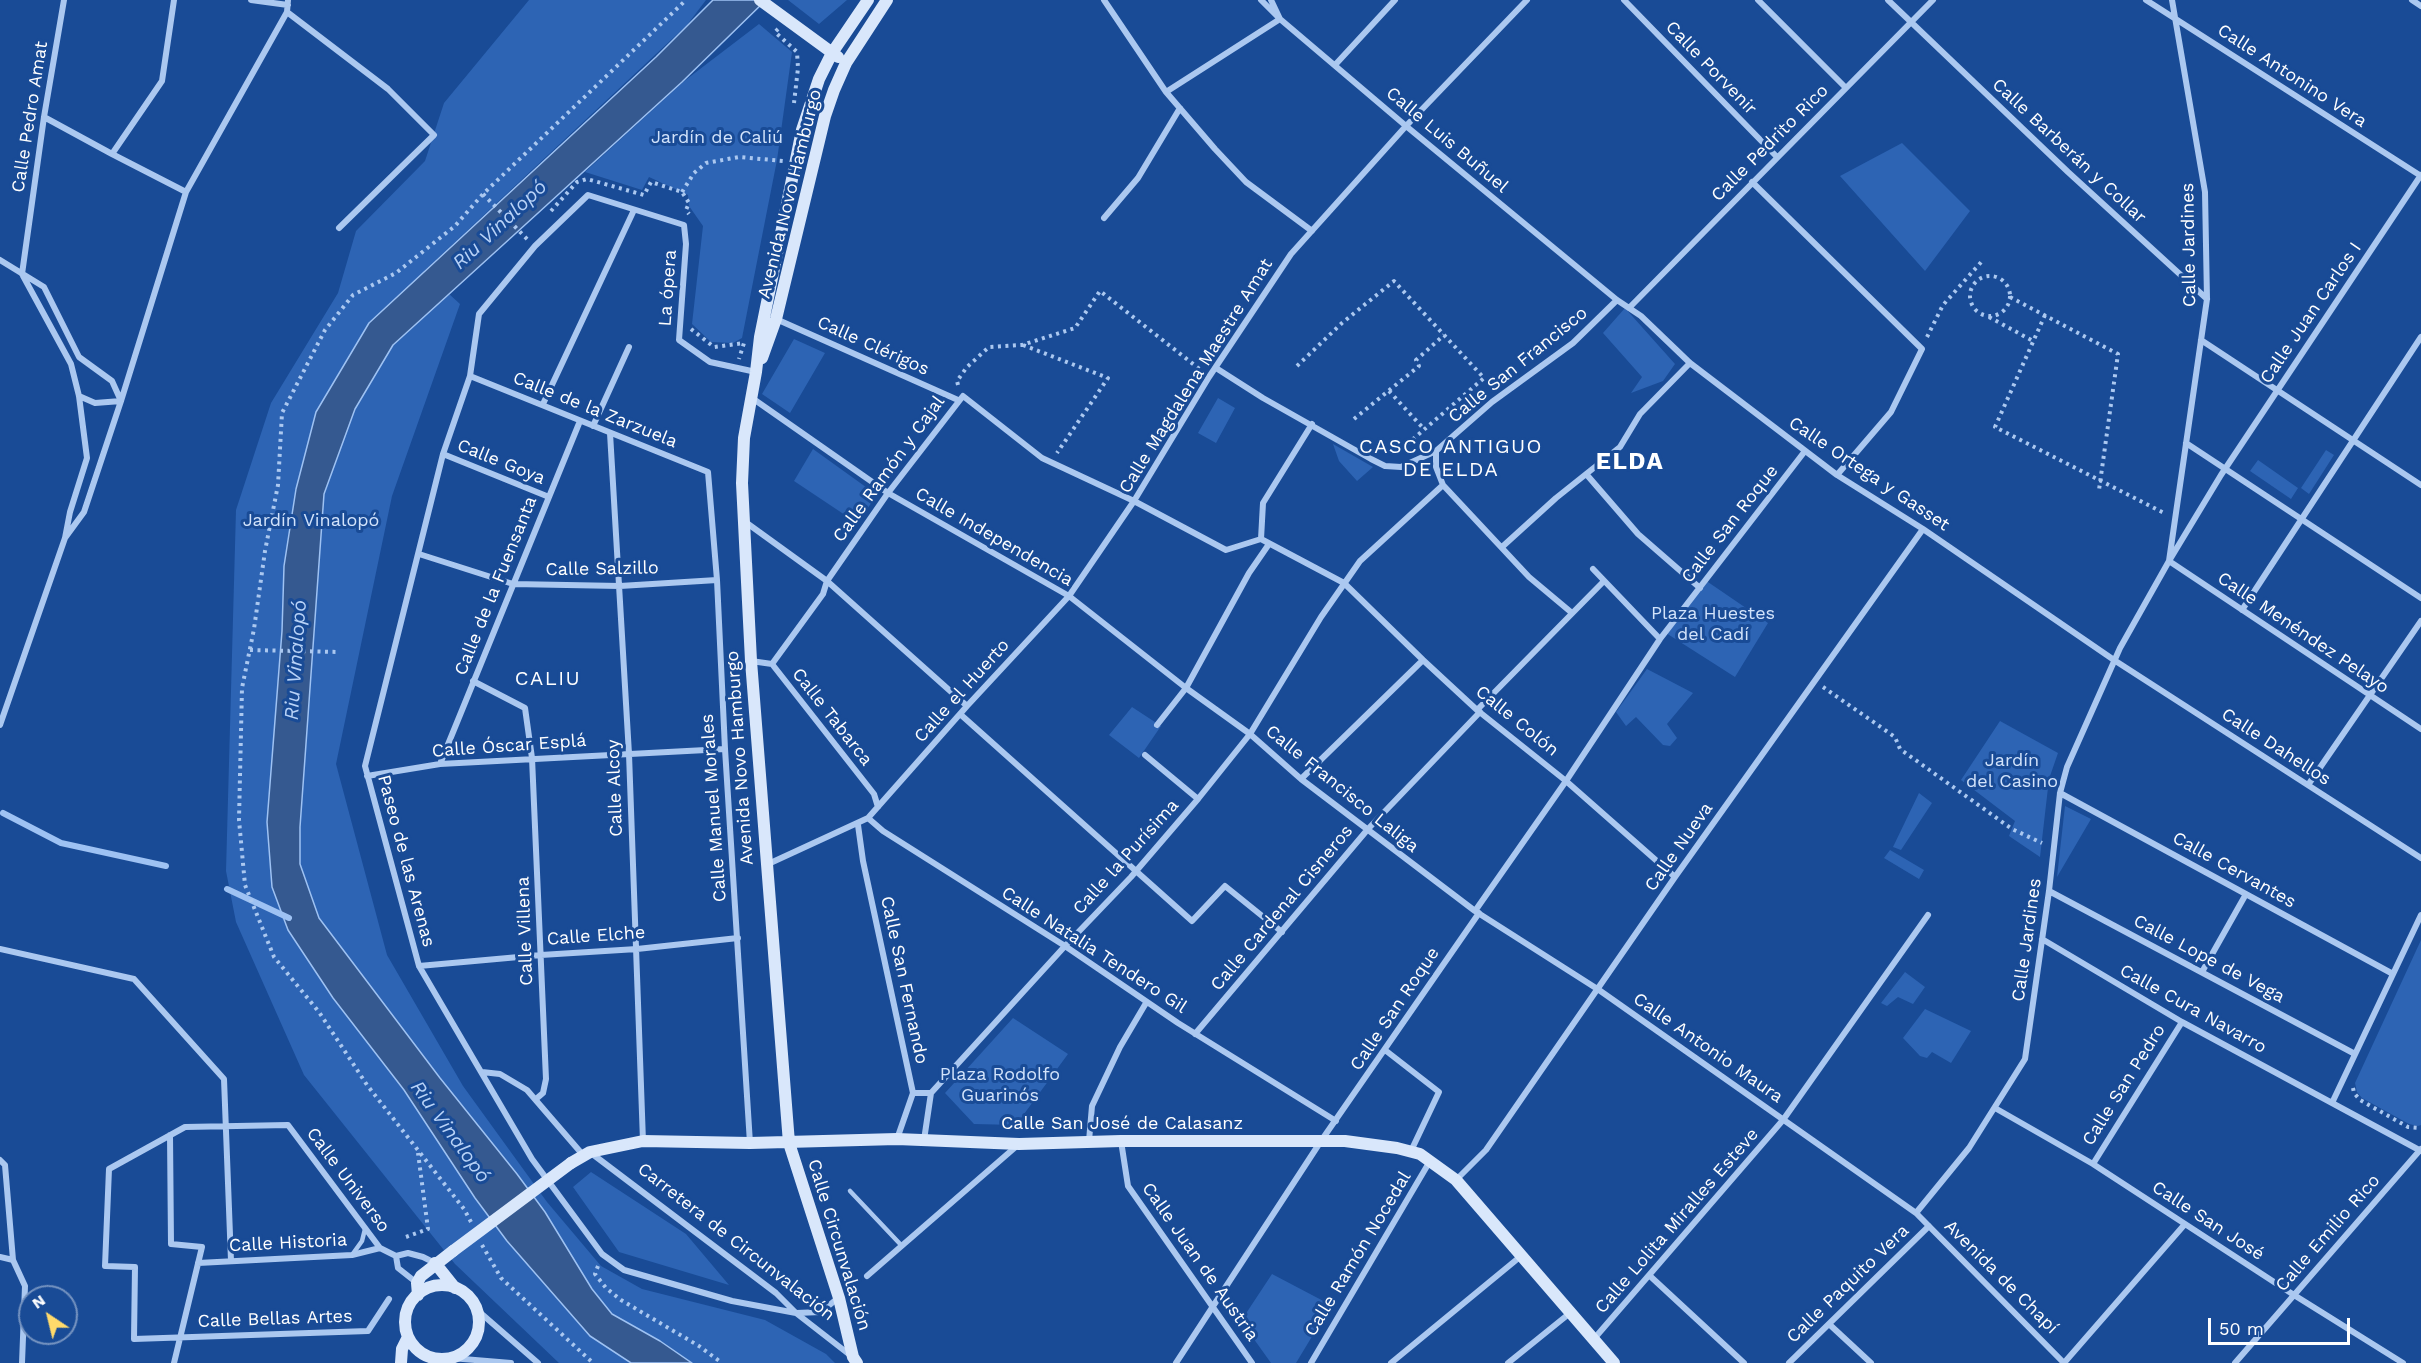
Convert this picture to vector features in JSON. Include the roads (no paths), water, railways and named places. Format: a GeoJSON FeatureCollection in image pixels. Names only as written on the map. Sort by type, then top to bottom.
{"type":"FeatureCollection","features":[{"type":"Feature","properties":{"kind":"street","name":"Calle Pedro Amat"},"geometry":{"type":"LineString","coordinates":[[22,274],[44,117],[64,0]]}},
{"type":"Feature","properties":{"kind":"street"},"geometry":{"type":"LineString","coordinates":[[112,154],[162,81],[174,0]]}},
{"type":"Feature","properties":{"kind":"street"},"geometry":{"type":"LineString","coordinates":[[251,0],[288,6],[388,89],[434,135],[339,228]]}},
{"type":"Feature","properties":{"kind":"street"},"geometry":{"type":"LineString","coordinates":[[760,0],[846,63]]}},
{"type":"Feature","properties":{"kind":"street","name":"Avenida Novo Hamburgo"},"geometry":{"type":"LineString","coordinates":[[789,1143],[751,661],[742,483],[744,438],[760,337],[801,130],[819,79],[832,52],[868,0]]}},
{"type":"Feature","properties":{"kind":"street","name":"Avenida Novo Hamburgo"},"geometry":{"type":"LineString","coordinates":[[756,372],[776,319],[825,116],[846,63],[887,0]]}},
{"type":"Feature","properties":{"kind":"street"},"geometry":{"type":"LineString","coordinates":[[1104,0],[1166,92],[1246,182],[1312,231]]}},
{"type":"Feature","properties":{"kind":"street","name":"Calle Luis Buñuel"},"geometry":{"type":"LineString","coordinates":[[1261,0],[1280,19],[1406,126],[1617,300]]}},
{"type":"Feature","properties":{"kind":"street"},"geometry":{"type":"LineString","coordinates":[[1166,92],[1280,19],[1271,0]]}},
{"type":"Feature","properties":{"kind":"street"},"geometry":{"type":"LineString","coordinates":[[1335,65],[1395,0]]}},
{"type":"Feature","properties":{"kind":"street","name":"Calle Magdalena Maestre Amat"},"geometry":{"type":"LineString","coordinates":[[1069,596],[1134,501],[1209,377],[1291,254],[1406,126],[1527,0]]}},
{"type":"Feature","properties":{"kind":"street","name":"Calle Porvenir"},"geometry":{"type":"LineString","coordinates":[[1624,0],[1777,157]]}},
{"type":"Feature","properties":{"kind":"street"},"geometry":{"type":"LineString","coordinates":[[1758,0],[1846,88]]}},
{"type":"Feature","properties":{"kind":"street","name":"Calle Barberán y Collar"},"geometry":{"type":"LineString","coordinates":[[1888,0],[2207,299]]}},
{"type":"Feature","properties":{"kind":"street","name":"Calle Pedrito Rico"},"geometry":{"type":"LineString","coordinates":[[1629,308],[1934,0]]}},
{"type":"Feature","properties":{"kind":"street","name":"Calle Antonino Vera"},"geometry":{"type":"LineString","coordinates":[[2146,0],[2421,176]]}},
{"type":"Feature","properties":{"kind":"street","name":"Calle Jardines"},"geometry":{"type":"LineString","coordinates":[[2169,561],[2207,299],[2205,192],[2172,0]]}},
{"type":"Feature","properties":{"kind":"street"},"geometry":{"type":"LineString","coordinates":[[2412,0],[2421,6]]}},
{"type":"Feature","properties":{"kind":"street"},"geometry":{"type":"LineString","coordinates":[[65,538],[84,512],[121,402],[186,192],[288,6]]}},
{"type":"Feature","properties":{"kind":"street"},"geometry":{"type":"LineString","coordinates":[[1104,218],[1138,178],[1180,108]]}},
{"type":"Feature","properties":{"kind":"street"},"geometry":{"type":"LineString","coordinates":[[44,117],[186,192]]}},
{"type":"Feature","properties":{"kind":"street","name":"Calle Juan Carlos I"},"geometry":{"type":"LineString","coordinates":[[2226,469],[2421,176]]}},
{"type":"Feature","properties":{"kind":"street"},"geometry":{"type":"LineString","coordinates":[[1752,182],[1922,349],[1891,412],[1837,475]]}},
{"type":"Feature","properties":{"kind":"street","name":"Paseo de las Arenas"},"geometry":{"type":"LineString","coordinates":[[684,225],[588,195],[535,246],[479,314],[470,376],[443,454],[365,766],[419,966],[532,1159],[602,1254],[624,1270],[640,1275],[732,1301],[796,1313]]}},
{"type":"Feature","properties":{"kind":"street"},"geometry":{"type":"LineString","coordinates":[[543,404],[634,210]]}},
{"type":"Feature","properties":{"kind":"street","name":"La ópera"},"geometry":{"type":"LineString","coordinates":[[684,225],[686,244],[679,340],[710,362],[756,372]]}},
{"type":"Feature","properties":{"kind":"street"},"geometry":{"type":"LineString","coordinates":[[0,260],[44,287],[79,357],[112,381],[121,402]]}},
{"type":"Feature","properties":{"kind":"street"},"geometry":{"type":"LineString","coordinates":[[0,725],[65,538],[70,512],[87,458],[79,396],[71,364],[22,274]]}},
{"type":"Feature","properties":{"kind":"street","name":"Calle Ortega y Gasset"},"geometry":{"type":"LineString","coordinates":[[1617,300],[1690,363],[1837,475],[1923,529],[2114,660]]}},
{"type":"Feature","properties":{"kind":"street","name":"Calle San Francisco"},"geometry":{"type":"LineString","coordinates":[[1215,368],[1263,398],[1385,466],[1401,467],[1436,451],[1492,402],[1573,343],[1617,300]]}},
{"type":"Feature","properties":{"kind":"street","name":"Calle Clérigos"},"geometry":{"type":"LineString","coordinates":[[776,319],[960,398],[1042,458],[1134,501],[1226,550],[1261,539]]}},
{"type":"Feature","properties":{"kind":"street"},"geometry":{"type":"LineString","coordinates":[[2242,610],[2421,337]]}},
{"type":"Feature","properties":{"kind":"street"},"geometry":{"type":"LineString","coordinates":[[2201,340],[2421,485]]}},
{"type":"Feature","properties":{"kind":"street"},"geometry":{"type":"LineString","coordinates":[[593,426],[629,347]]}},
{"type":"Feature","properties":{"kind":"street"},"geometry":{"type":"LineString","coordinates":[[1502,547],[1556,498],[1620,447],[1640,414],[1690,363]]}},
{"type":"Feature","properties":{"kind":"street","name":"Calle de la Zarzuela"},"geometry":{"type":"LineString","coordinates":[[470,376],[708,472]]}},
{"type":"Feature","properties":{"kind":"street"},"geometry":{"type":"LineString","coordinates":[[79,396],[95,404],[121,402]]}},
{"type":"Feature","properties":{"kind":"street","name":"Calle Independencia"},"geometry":{"type":"LineString","coordinates":[[752,398],[888,493],[1069,596],[1186,688]]}},
{"type":"Feature","properties":{"kind":"street","name":"Calle Ramón y Cajal"},"geometry":{"type":"LineString","coordinates":[[772,664],[824,594],[827,581],[888,493],[960,398]]}},
{"type":"Feature","properties":{"kind":"street","name":"Calle de la Fuensanta"},"geometry":{"type":"LineString","coordinates":[[440,764],[580,421]]}},
{"type":"Feature","properties":{"kind":"street"},"geometry":{"type":"LineString","coordinates":[[1261,539],[1263,503],[1312,424]]}},
{"type":"Feature","properties":{"kind":"street","name":"Calle Alcoy"},"geometry":{"type":"LineString","coordinates":[[610,433],[629,754],[643,1141]]}},
{"type":"Feature","properties":{"kind":"street"},"geometry":{"type":"LineString","coordinates":[[2186,443],[2421,598]]}},
{"type":"Feature","properties":{"kind":"street"},"geometry":{"type":"LineString","coordinates":[[1436,451],[1436,467],[1443,485],[1529,577],[1572,613]]}},
{"type":"Feature","properties":{"kind":"street","name":"Calle San Roque"},"geometry":{"type":"LineString","coordinates":[[1321,1141],[1385,1050],[1660,639],[1805,451]]}},
{"type":"Feature","properties":{"kind":"street","name":"Calle Goya"},"geometry":{"type":"LineString","coordinates":[[443,454],[549,497]]}},
{"type":"Feature","properties":{"kind":"street","name":"Calle Jardines"},"geometry":{"type":"LineString","coordinates":[[1916,1212],[1969,1148],[2025,1059],[2049,891],[2060,793],[2067,767],[2114,660],[2169,561],[2226,469]]}},
{"type":"Feature","properties":{"kind":"street","name":"Calle Manuel Morales"},"geometry":{"type":"LineString","coordinates":[[708,472],[717,580],[724,749],[750,1143]]}},
{"type":"Feature","properties":{"kind":"street"},"geometry":{"type":"LineString","coordinates":[[1587,475],[1638,534],[1700,588]]}},
{"type":"Feature","properties":{"kind":"street","name":"Calle la Purísima"},"geometry":{"type":"LineString","coordinates":[[931,1093],[1136,872],[1198,800],[1250,734],[1360,561],[1443,485]]}},
{"type":"Feature","properties":{"kind":"street"},"geometry":{"type":"LineString","coordinates":[[744,521],[827,581],[966,706]]}},
{"type":"Feature","properties":{"kind":"street","name":"Calle Nueva"},"geometry":{"type":"LineString","coordinates":[[1456,1180],[1486,1150],[1599,990],[1675,877],[1923,529]]}},
{"type":"Feature","properties":{"kind":"street","name":"Calle Colón"},"geometry":{"type":"LineString","coordinates":[[1261,539],[1344,583],[1479,711],[1566,781],[1675,877]]}},
{"type":"Feature","properties":{"kind":"street"},"geometry":{"type":"LineString","coordinates":[[1157,725],[1186,688],[1249,573],[1269,544]]}},
{"type":"Feature","properties":{"kind":"street","name":"Calle Salzillo"},"geometry":{"type":"LineString","coordinates":[[419,554],[513,584],[620,586],[717,580]]}},
{"type":"Feature","properties":{"kind":"street","name":"Calle Menéndez Pelayo"},"geometry":{"type":"LineString","coordinates":[[2169,561],[2421,729]]}},
{"type":"Feature","properties":{"kind":"street"},"geometry":{"type":"LineString","coordinates":[[1593,569],[1660,639]]}},
{"type":"Feature","properties":{"kind":"street","name":"Calle Cardenal Cisneros"},"geometry":{"type":"LineString","coordinates":[[1195,1034],[1368,829],[1604,581]]}},
{"type":"Feature","properties":{"kind":"street","name":"Calle el Huerto"},"geometry":{"type":"LineString","coordinates":[[766,865],[868,819],[966,706],[1069,596]]}},
{"type":"Feature","properties":{"kind":"street"},"geometry":{"type":"LineString","coordinates":[[2308,785],[2421,621]]}},
{"type":"Feature","properties":{"kind":"street"},"geometry":{"type":"LineString","coordinates":[[1301,779],[1423,660]]}},
{"type":"Feature","properties":{"kind":"street","name":"Calle Dahellos"},"geometry":{"type":"LineString","coordinates":[[2114,660],[2421,858]]}},
{"type":"Feature","properties":{"kind":"street","name":"Calle Tabarca"},"geometry":{"type":"LineString","coordinates":[[751,661],[772,664],[874,794],[878,807]]}},
{"type":"Feature","properties":{"kind":"street","name":"Calle Villena"},"geometry":{"type":"LineString","coordinates":[[473,681],[525,708],[532,758],[546,1079],[543,1093],[536,1099]]}},
{"type":"Feature","properties":{"kind":"street","name":"Calle Francisco Laliga"},"geometry":{"type":"LineString","coordinates":[[1186,688],[1250,734],[1301,779],[1477,912]]}},
{"type":"Feature","properties":{"kind":"street"},"geometry":{"type":"LineString","coordinates":[[960,714],[1192,921],[1225,886],[1282,932]]}},
{"type":"Feature","properties":{"kind":"street","name":"Calle Óscar Esplá"},"geometry":{"type":"LineString","coordinates":[[367,776],[440,764],[724,749]]}},
{"type":"Feature","properties":{"kind":"street"},"geometry":{"type":"LineString","coordinates":[[1145,755],[1198,800]]}},
{"type":"Feature","properties":{"kind":"street","name":"Calle Cervantes"},"geometry":{"type":"LineString","coordinates":[[2060,793],[2393,975]]}},
{"type":"Feature","properties":{"kind":"street","name":"Calle Natalia Tendero Gil"},"geometry":{"type":"LineString","coordinates":[[868,819],[883,831],[1065,946],[1146,1003],[1336,1121]]}},
{"type":"Feature","properties":{"kind":"street","name":"Calle San Fernando"},"geometry":{"type":"LineString","coordinates":[[858,825],[862,861],[913,1093],[897,1139]]}},
{"type":"Feature","properties":{"kind":"street","name":"Calle Lope de Vega"},"geometry":{"type":"LineString","coordinates":[[2049,891],[2355,1054]]}},
{"type":"Feature","properties":{"kind":"street"},"geometry":{"type":"LineString","coordinates":[[2202,972],[2246,894]]}},
{"type":"Feature","properties":{"kind":"street","name":"Calle Antonio Maura"},"geometry":{"type":"LineString","coordinates":[[1477,912],[1599,990],[1916,1212]]}},
{"type":"Feature","properties":{"kind":"street","name":"Calle Lolita Miralles Esteve"},"geometry":{"type":"LineString","coordinates":[[1593,1340],[1783,1120],[1928,915]]}},
{"type":"Feature","properties":{"kind":"street"},"geometry":{"type":"LineString","coordinates":[[2332,1103],[2418,927],[2421,915]]}},
{"type":"Feature","properties":{"kind":"street","name":"Calle Elche"},"geometry":{"type":"LineString","coordinates":[[419,966],[637,949],[738,938]]}},
{"type":"Feature","properties":{"kind":"street","name":"Calle Cura Navarro"},"geometry":{"type":"LineString","coordinates":[[2042,939],[2182,1022],[2420,1150]]}},
{"type":"Feature","properties":{"kind":"street"},"geometry":{"type":"LineString","coordinates":[[0,949],[134,979],[224,1079],[231,1261]]}},
{"type":"Feature","properties":{"kind":"street"},"geometry":{"type":"LineString","coordinates":[[1089,1141],[1092,1106],[1120,1047],[1146,1003]]}},
{"type":"Feature","properties":{"kind":"street","name":"Calle San Pedro"},"geometry":{"type":"LineString","coordinates":[[2093,1164],[2182,1022]]}},
{"type":"Feature","properties":{"kind":"street"},"geometry":{"type":"LineString","coordinates":[[1385,1050],[1439,1092],[1411,1151]]}},
{"type":"Feature","properties":{"kind":"street","name":"Carretera de Circunvalación"},"geometry":{"type":"LineString","coordinates":[[482,1072],[500,1074],[513,1080],[536,1099],[587,1154],[776,1293],[796,1313],[855,1360]]}},
{"type":"Feature","properties":{"kind":"street"},"geometry":{"type":"LineString","coordinates":[[913,1093],[931,1093],[924,1140]]}},
{"type":"Feature","properties":{"kind":"street","name":"Calle San José"},"geometry":{"type":"LineString","coordinates":[[1995,1108],[2093,1164],[2403,1363]]}},
{"type":"Feature","properties":{"kind":"street","name":"Calle Universo"},"geometry":{"type":"LineString","coordinates":[[180,1337],[134,1339],[135,1268],[105,1266],[110,1169],[185,1127],[288,1125],[380,1248]]}},
{"type":"Feature","properties":{"kind":"street"},"geometry":{"type":"LineString","coordinates":[[170,1135],[171,1244],[202,1247],[174,1363]]}},
{"type":"Feature","properties":{"kind":"street","name":"Calle San José de Calasanz"},"geometry":{"type":"LineString","coordinates":[[417,1289],[421,1276],[435,1263],[572,1163],[587,1154],[643,1141],[789,1143],[897,1139],[1019,1144],[1089,1141],[1345,1141],[1411,1151],[1430,1161],[1456,1180],[1614,1363]]}},
{"type":"Feature","properties":{"kind":"street","name":"Calle Juan de Austria"},"geometry":{"type":"LineString","coordinates":[[1121,1141],[1128,1186],[1214,1305],[1252,1363]]}},
{"type":"Feature","properties":{"kind":"street"},"geometry":{"type":"LineString","coordinates":[[1176,1363],[1321,1141]]}},
{"type":"Feature","properties":{"kind":"street","name":"Calle Circunvalación"},"geometry":{"type":"LineString","coordinates":[[789,1143],[839,1298],[855,1360]]}},
{"type":"Feature","properties":{"kind":"street"},"geometry":{"type":"LineString","coordinates":[[867,1276],[1019,1144]]}},
{"type":"Feature","properties":{"kind":"street","name":"Calle Emilio Rico"},"geometry":{"type":"LineString","coordinates":[[2235,1363],[2420,1150]]}},
{"type":"Feature","properties":{"kind":"street"},"geometry":{"type":"LineString","coordinates":[[0,1160],[5,1165],[13,1260],[25,1286],[22,1363]]}},
{"type":"Feature","properties":{"kind":"street","name":"Calle Ramón Nocedal"},"geometry":{"type":"LineString","coordinates":[[1311,1363],[1430,1161]]}},
{"type":"Feature","properties":{"kind":"street","name":"Avenida de Chapí"},"geometry":{"type":"LineString","coordinates":[[1916,1212],[2064,1363]]}},
{"type":"Feature","properties":{"kind":"street"},"geometry":{"type":"LineString","coordinates":[[2064,1363],[2185,1224]]}},
{"type":"Feature","properties":{"kind":"street","name":"Calle Paquito Vera"},"geometry":{"type":"LineString","coordinates":[[1789,1363],[1929,1226]]}},
{"type":"Feature","properties":{"kind":"street"},"geometry":{"type":"LineString","coordinates":[[380,1248],[396,1256],[408,1252],[435,1263],[455,1288],[471,1300],[476,1309],[538,1363]]}},
{"type":"Feature","properties":{"kind":"street","name":"Calle Historia"},"geometry":{"type":"LineString","coordinates":[[198,1263],[352,1255],[380,1248]]}},
{"type":"Feature","properties":{"kind":"street"},"geometry":{"type":"LineString","coordinates":[[396,1256],[398,1268],[417,1289]]}},
{"type":"Feature","properties":{"kind":"street"},"geometry":{"type":"LineString","coordinates":[[1391,1363],[1521,1256]]}},
{"type":"Feature","properties":{"kind":"street"},"geometry":{"type":"LineString","coordinates":[[0,1257],[13,1260]]}},
{"type":"Feature","properties":{"kind":"street"},"geometry":{"type":"LineString","coordinates":[[1650,1276],[1744,1363]]}},
{"type":"Feature","properties":{"kind":"street"},"geometry":{"type":"LineString","coordinates":[[417,1289],[436,1286],[455,1288]]}},
{"type":"Feature","properties":{"kind":"street"},"geometry":{"type":"LineString","coordinates":[[417,1289],[405,1319],[408,1337],[417,1350],[432,1358]]}},
{"type":"Feature","properties":{"kind":"street"},"geometry":{"type":"LineString","coordinates":[[796,1313],[822,1312],[839,1298]]}},
{"type":"Feature","properties":{"kind":"street","name":"Calle Bellas Artes"},"geometry":{"type":"LineString","coordinates":[[180,1337],[368,1331],[389,1299]]}},
{"type":"Feature","properties":{"kind":"street"},"geometry":{"type":"LineString","coordinates":[[451,1358],[468,1348],[474,1339],[478,1329],[476,1309]]}},
{"type":"Feature","properties":{"kind":"street"},"geometry":{"type":"LineString","coordinates":[[1508,1363],[1570,1313]]}},
{"type":"Feature","properties":{"kind":"street"},"geometry":{"type":"LineString","coordinates":[[1829,1324],[1871,1363]]}},
{"type":"Feature","properties":{"kind":"street"},"geometry":{"type":"LineString","coordinates":[[401,1363],[402,1349],[408,1337]]}},
{"type":"Feature","properties":{"kind":"street"},"geometry":{"type":"LineString","coordinates":[[412,1363],[420,1358],[511,1363]]}},
{"type":"Feature","properties":{"kind":"lane"},"geometry":{"type":"LineString","coordinates":[[850,1191],[902,1246]]}},
{"type":"Feature","properties":{"kind":"lane"},"geometry":{"type":"LineString","coordinates":[[352,1255],[362,1240],[365,1229]]}},
{"type":"Feature","properties":{"kind":"water","name":"Riu Vinalopó"},"geometry":{"type":"Polygon","coordinates":[[[713,0],[766,0],[682,82],[393,345],[355,409],[324,494],[300,827],[300,864],[319,918],[440,1078],[517,1174],[545,1212],[592,1289],[612,1314],[660,1341],[692,1363],[631,1363],[590,1336],[507,1241],[475,1198],[404,1090],[333,998],[288,930],[272,887],[267,822],[282,631],[284,566],[296,489],[316,412],[369,323],[656,57],[713,0]]]}},
{"type":"Feature","properties":{"kind":"waterway"},"geometry":{"type":"LineString","coordinates":[[3,813],[61,843],[166,866]]}},
{"type":"Feature","properties":{"kind":"waterway"},"geometry":{"type":"LineString","coordinates":[[227,889],[289,918]]}},
{"type":"Feature","properties":{"kind":"district","name":"CASCO ANTIGUO DE ELDA"},"geometry":{"type":"Point","coordinates":[1451,458]}},
{"type":"Feature","properties":{"kind":"district","name":"ELDA"},"geometry":{"type":"Point","coordinates":[1630,462]}},
{"type":"Feature","properties":{"kind":"district","name":"CALIU"},"geometry":{"type":"Point","coordinates":[548,679]}},
{"type":"Feature","properties":{"kind":"park label","name":"Jardín de Caliú"},"geometry":{"type":"Point","coordinates":[717,138]}},
{"type":"Feature","properties":{"kind":"park label","name":"Jardín Vinalopó"},"geometry":{"type":"Point","coordinates":[311,521]}},
{"type":"Feature","properties":{"kind":"park label","name":"Plaza Huestes del Cadí"},"geometry":{"type":"Point","coordinates":[1713,624]}},
{"type":"Feature","properties":{"kind":"park label","name":"Jardín del Casino"},"geometry":{"type":"Point","coordinates":[2012,771]}},
{"type":"Feature","properties":{"kind":"park label","name":"Plaza Rodolfo Guarinós"},"geometry":{"type":"Point","coordinates":[1000,1085]}}]}
